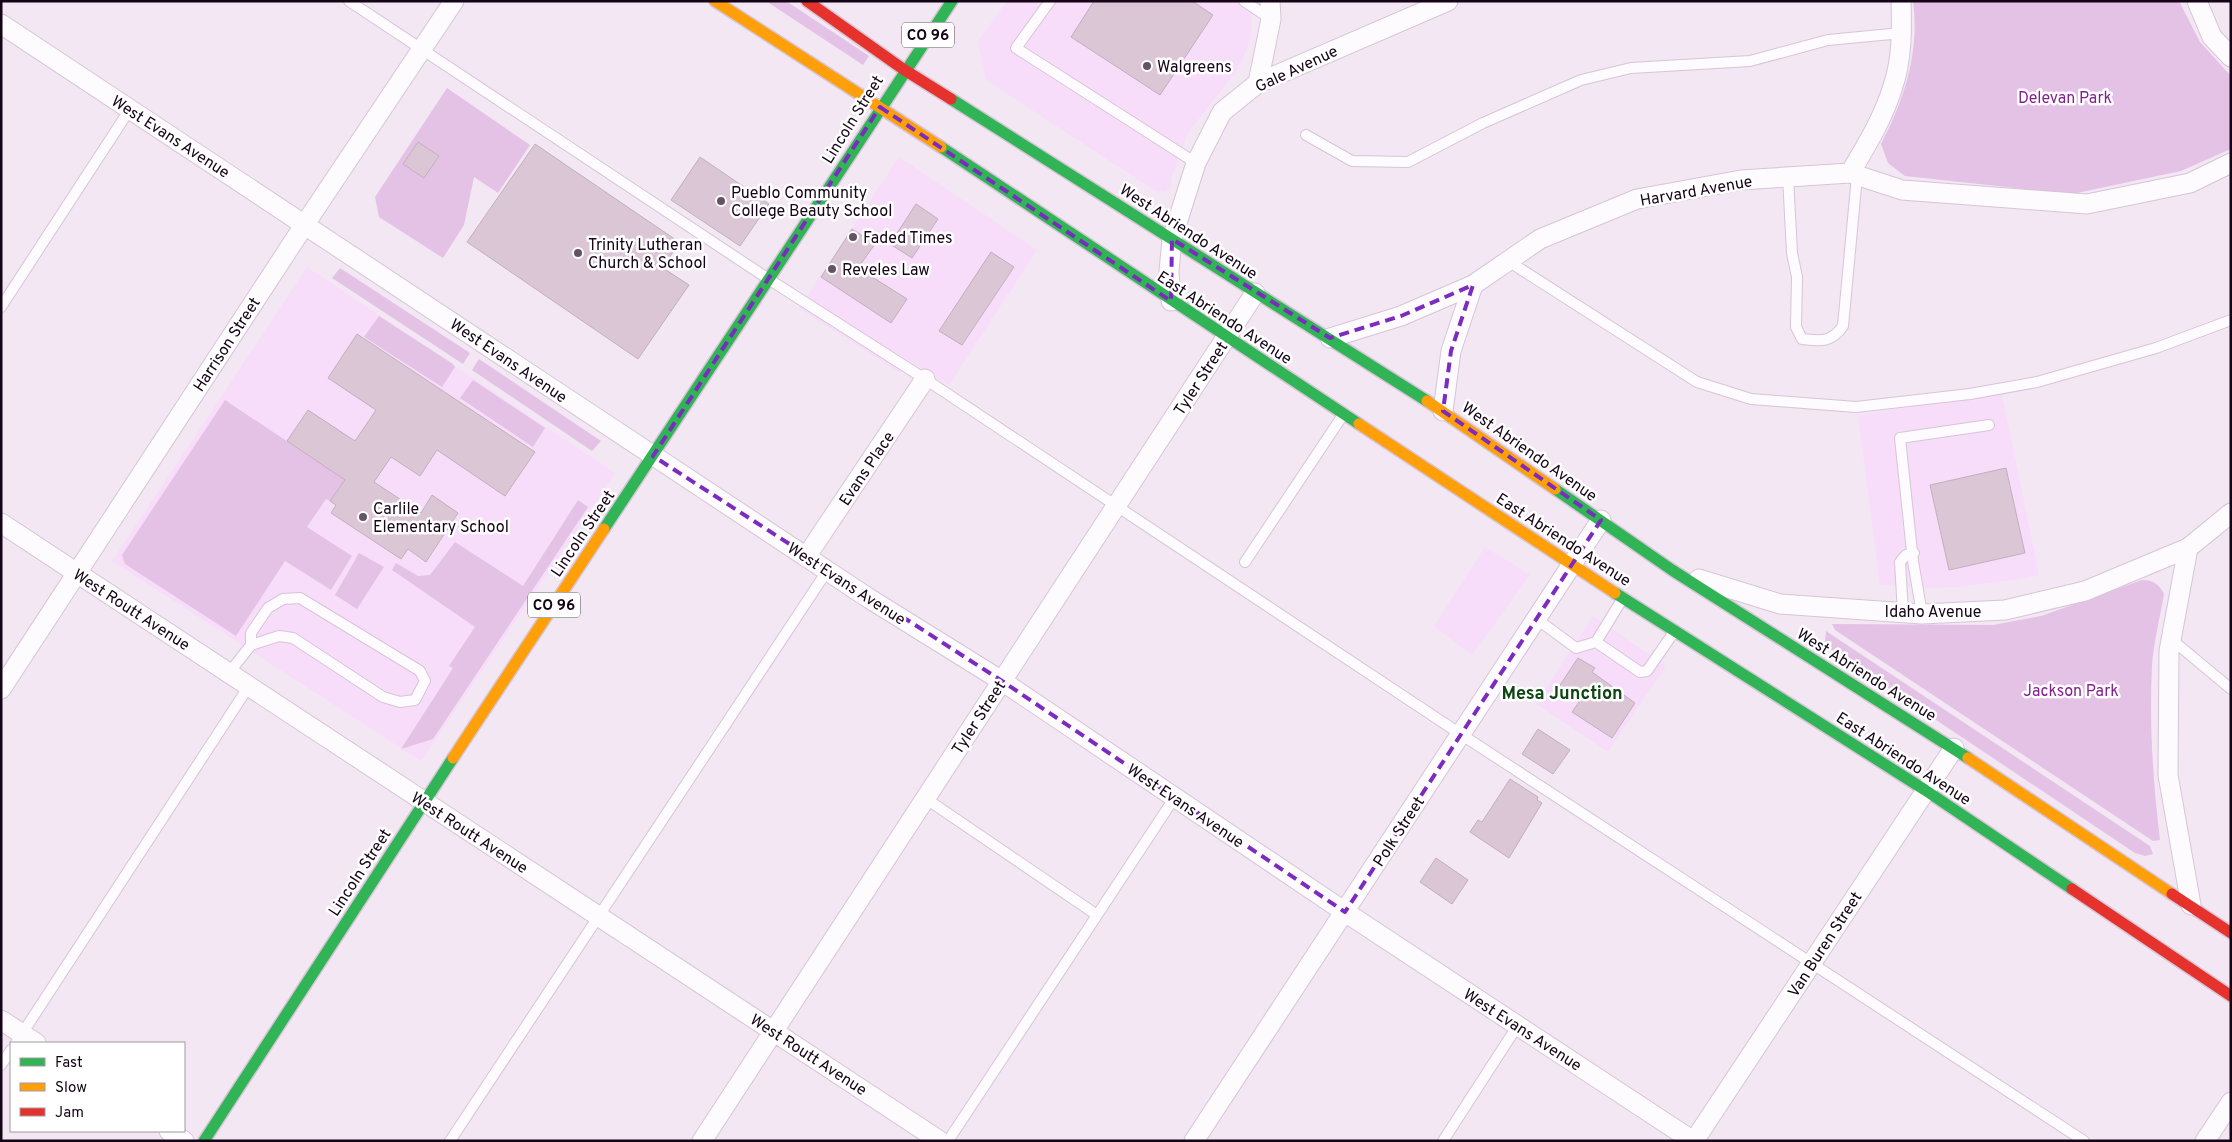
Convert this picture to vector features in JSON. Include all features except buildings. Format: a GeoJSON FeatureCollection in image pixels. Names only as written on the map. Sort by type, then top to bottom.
{"type":"FeatureCollection","features":[{"type":"Feature","properties":{"kind":"main road"},"geometry":{"type":"LineString","coordinates":[[715,1],[880,107]]}},
{"type":"Feature","properties":{"kind":"main road","name":"West Abriendo Avenue"},"geometry":{"type":"LineString","coordinates":[[807,1],[903,69],[1443,411],[1672,570],[1954,748],[2231,933]]}},
{"type":"Feature","properties":{"kind":"main road","name":"CO 96"},"geometry":{"type":"LineString","coordinates":[[903,69],[952,1]]}},
{"type":"Feature","properties":{"kind":"main road","name":"Lincoln Street"},"geometry":{"type":"LineString","coordinates":[[204,1141],[424,801],[770,280],[903,69]]}},
{"type":"Feature","properties":{"kind":"main road","name":"East Abriendo Avenue"},"geometry":{"type":"LineString","coordinates":[[880,107],[1226,338],[1573,566],[1925,790],[2231,996]]}},
{"type":"Feature","properties":{"kind":"street","name":"Harrison Street"},"geometry":{"type":"LineString","coordinates":[[1,689],[305,224],[454,1]]}},
{"type":"Feature","properties":{"kind":"street"},"geometry":{"type":"LineString","coordinates":[[1853,174],[1894,86],[1902,33],[1901,1]]}},
{"type":"Feature","properties":{"kind":"street"},"geometry":{"type":"LineString","coordinates":[[2197,1],[2212,38],[2231,57]]}},
{"type":"Feature","properties":{"kind":"street","name":"Gale Avenue"},"geometry":{"type":"LineString","coordinates":[[1171,301],[1169,270],[1172,239],[1196,163],[1222,112],[1258,84],[1439,3]]}},
{"type":"Feature","properties":{"kind":"street"},"geometry":{"type":"LineString","coordinates":[[1258,84],[1271,10]]}},
{"type":"Feature","properties":{"kind":"street","name":"West Evans Avenue"},"geometry":{"type":"LineString","coordinates":[[1,24],[827,571],[1002,681],[1345,912],[1694,1141]]}},
{"type":"Feature","properties":{"kind":"street","name":"Harvard Avenue"},"geometry":{"type":"LineString","coordinates":[[1330,338],[1401,316],[1473,285],[1540,239],[1637,199],[1741,180],[1853,174],[1902,190],[2087,204],[2190,183],[2231,163]]}},
{"type":"Feature","properties":{"kind":"street"},"geometry":{"type":"LineString","coordinates":[[1443,411],[1451,351],[1473,285]]}},
{"type":"Feature","properties":{"kind":"street","name":"Tyler Street"},"geometry":{"type":"LineString","coordinates":[[702,1141],[1256,294]]}},
{"type":"Feature","properties":{"kind":"street","name":"Evans Place"},"geometry":{"type":"LineString","coordinates":[[806,557],[925,379]]}},
{"type":"Feature","properties":{"kind":"street","name":"Idaho Avenue"},"geometry":{"type":"LineString","coordinates":[[1672,570],[1780,604],[1922,614],[2005,610],[2085,591],[2188,548],[2231,513]]}},
{"type":"Feature","properties":{"kind":"street","name":"Polk Street"},"geometry":{"type":"LineString","coordinates":[[1194,1141],[1538,620],[1601,520]]}},
{"type":"Feature","properties":{"kind":"street","name":"West Routt Avenue"},"geometry":{"type":"LineString","coordinates":[[1,523],[940,1141]]}},
{"type":"Feature","properties":{"kind":"street"},"geometry":{"type":"LineString","coordinates":[[2188,548],[2172,639],[2168,774],[2191,905]]}},
{"type":"Feature","properties":{"kind":"street","name":"Van Buren Street"},"geometry":{"type":"LineString","coordinates":[[1694,1141],[1954,748]]}},
{"type":"Feature","properties":{"kind":"street"},"geometry":{"type":"LineString","coordinates":[[1,1020],[25,1040]]}},
{"type":"Feature","properties":{"kind":"street"},"geometry":{"type":"LineString","coordinates":[[2205,1141],[2231,1102]]}},
{"type":"Feature","properties":{"kind":"street"},"geometry":{"type":"LineString","coordinates":[[170,1132],[184,1141]]}},
{"type":"Feature","properties":{"kind":"lane"},"geometry":{"type":"LineString","coordinates":[[349,1],[770,280],[925,379],[1462,735],[2084,1141]]}},
{"type":"Feature","properties":{"kind":"lane"},"geometry":{"type":"LineString","coordinates":[[1050,1],[1016,48],[1196,163]]}},
{"type":"Feature","properties":{"kind":"lane"},"geometry":{"type":"LineString","coordinates":[[1244,1],[1271,10]]}},
{"type":"Feature","properties":{"kind":"lane"},"geometry":{"type":"LineString","coordinates":[[1306,135],[1352,161],[1408,162],[1482,123],[1581,80],[1631,68],[1750,61],[1828,40],[1902,33]]}},
{"type":"Feature","properties":{"kind":"lane"},"geometry":{"type":"LineString","coordinates":[[1,307],[130,108]]}},
{"type":"Feature","properties":{"kind":"lane"},"geometry":{"type":"LineString","coordinates":[[1788,177],[1792,253],[1797,277],[1796,327],[1802,339],[1825,342],[1836,336],[1843,326],[1853,174]]}},
{"type":"Feature","properties":{"kind":"lane"},"geometry":{"type":"LineString","coordinates":[[1508,261],[1697,382],[1751,399],[1856,407],[1970,394],[2037,382],[2156,348],[2231,320]]}},
{"type":"Feature","properties":{"kind":"lane"},"geometry":{"type":"LineString","coordinates":[[1245,562],[1344,414]]}},
{"type":"Feature","properties":{"kind":"lane"},"geometry":{"type":"LineString","coordinates":[[1922,614],[1900,438],[1989,426]]}},
{"type":"Feature","properties":{"kind":"lane"},"geometry":{"type":"LineString","coordinates":[[1902,613],[1900,562],[1906,555],[1914,553]]}},
{"type":"Feature","properties":{"kind":"lane"},"geometry":{"type":"LineString","coordinates":[[450,1141],[827,571]]}},
{"type":"Feature","properties":{"kind":"lane"},"geometry":{"type":"LineString","coordinates":[[1538,620],[1576,648],[1596,642],[1624,597]]}},
{"type":"Feature","properties":{"kind":"lane"},"geometry":{"type":"LineString","coordinates":[[229,673],[251,645],[279,636],[293,638],[383,697],[400,702],[415,700],[425,681],[420,671],[300,598],[283,598],[268,608],[251,633],[251,645]]}},
{"type":"Feature","properties":{"kind":"lane"},"geometry":{"type":"LineString","coordinates":[[1596,642],[1640,672],[1647,671],[1675,630]]}},
{"type":"Feature","properties":{"kind":"lane"},"geometry":{"type":"LineString","coordinates":[[2172,639],[2231,689]]}},
{"type":"Feature","properties":{"kind":"lane"},"geometry":{"type":"LineString","coordinates":[[25,1040],[249,686]]}},
{"type":"Feature","properties":{"kind":"lane"},"geometry":{"type":"LineString","coordinates":[[948,1141],[1175,797]]}},
{"type":"Feature","properties":{"kind":"lane"},"geometry":{"type":"LineString","coordinates":[[926,798],[1097,915]]}},
{"type":"Feature","properties":{"kind":"lane"},"geometry":{"type":"LineString","coordinates":[[1443,1141],[1518,1025]]}},
{"type":"Feature","properties":{"kind":"lane"},"geometry":{"type":"LineString","coordinates":[[1,1065],[10,1052]]}},
{"type":"Feature","properties":{"kind":"highlighted area"},"geometry":{"type":"Polygon","coordinates":[[[880,107],[1171,301],[1172,239],[1330,338],[1401,316],[1473,285],[1451,351],[1443,411],[1601,520],[1345,912],[1002,681],[653,456],[880,107]]]}},
{"type":"Feature","properties":{"kind":"shaded area"},"geometry":{"type":"Polygon","coordinates":[[[1007,1],[1252,1],[1251,37],[1245,54],[1234,74],[1188,133],[1172,176],[1171,187],[1166,192],[1154,190],[986,80],[978,41],[1007,1]]]}},
{"type":"Feature","properties":{"kind":"shaded area"},"geometry":{"type":"Polygon","coordinates":[[[899,157],[1037,250],[949,385],[908,360],[900,373],[799,308],[899,157]]]}},
{"type":"Feature","properties":{"kind":"shaded area","name":"Carlile Elementary School"},"geometry":{"type":"Polygon","coordinates":[[[307,267],[615,473],[421,761],[112,561],[307,267]]]}},
{"type":"Feature","properties":{"kind":"shaded area"},"geometry":{"type":"Polygon","coordinates":[[[2002,394],[2039,575],[1959,587],[1931,588],[1880,585],[1858,415],[2002,394]]]}},
{"type":"Feature","properties":{"kind":"shaded area"},"geometry":{"type":"Polygon","coordinates":[[[1485,547],[1530,575],[1472,655],[1434,626],[1485,547]]]}},
{"type":"Feature","properties":{"kind":"shaded area"},"geometry":{"type":"Polygon","coordinates":[[[1593,616],[1666,666],[1608,752],[1536,704],[1593,616]]]}},
{"type":"Feature","properties":{"kind":"green space"},"geometry":{"type":"Polygon","coordinates":[[[766,1],[786,1],[869,56],[863,65],[766,1]]]}},
{"type":"Feature","properties":{"kind":"green space","name":"Delevan Park"},"geometry":{"type":"Polygon","coordinates":[[[1913,1],[2179,1],[2200,42],[2231,76],[2231,149],[2181,171],[2072,194],[1905,176],[1888,163],[1881,144],[1897,110],[1908,75],[1914,39],[1913,1]]]}},
{"type":"Feature","properties":{"kind":"green space"},"geometry":{"type":"Polygon","coordinates":[[[447,88],[530,145],[498,193],[474,177],[464,225],[443,258],[379,217],[375,197],[447,88]],[[418,142],[403,164],[439,156],[418,142]]]}},
{"type":"Feature","properties":{"kind":"green space"},"geometry":{"type":"Polygon","coordinates":[[[340,268],[470,353],[463,364],[332,278],[340,268]]]}},
{"type":"Feature","properties":{"kind":"green space"},"geometry":{"type":"Polygon","coordinates":[[[379,316],[453,364],[455,367],[442,387],[364,337],[379,316]]]}},
{"type":"Feature","properties":{"kind":"green space"},"geometry":{"type":"Polygon","coordinates":[[[479,359],[601,441],[592,451],[472,370],[479,359]]]}},
{"type":"Feature","properties":{"kind":"green space"},"geometry":{"type":"Polygon","coordinates":[[[473,380],[545,428],[533,447],[460,398],[473,380]]]}},
{"type":"Feature","properties":{"kind":"green space"},"geometry":{"type":"Polygon","coordinates":[[[225,400],[345,480],[330,501],[326,499],[307,527],[352,556],[331,590],[285,561],[236,636],[125,564],[122,555],[225,400]]]}},
{"type":"Feature","properties":{"kind":"green space"},"geometry":{"type":"Polygon","coordinates":[[[578,500],[588,507],[433,739],[401,749],[453,668],[449,666],[475,627],[392,570],[396,563],[418,576],[430,575],[455,542],[523,586],[578,500]]]}},
{"type":"Feature","properties":{"kind":"green space"},"geometry":{"type":"Polygon","coordinates":[[[359,553],[384,567],[357,609],[335,595],[359,553]]]}},
{"type":"Feature","properties":{"kind":"green space","name":"Jackson Park"},"geometry":{"type":"Polygon","coordinates":[[[2142,580],[2155,583],[2164,594],[2152,665],[2152,753],[2160,840],[2153,841],[1835,630],[1832,624],[1993,625],[2041,616],[2142,580]]]}},
{"type":"Feature","properties":{"kind":"green space"},"geometry":{"type":"Polygon","coordinates":[[[1826,631],[2150,846],[2153,854],[2145,856],[2135,853],[1830,649],[1825,641],[1826,631]]]}},
{"type":"Feature","properties":{"kind":"traffic: fast"},"geometry":{"type":"LineString","coordinates":[[604,529],[952,1]]}},
{"type":"Feature","properties":{"kind":"traffic: fast"},"geometry":{"type":"LineString","coordinates":[[951,99],[1427,401]]}},
{"type":"Feature","properties":{"kind":"traffic: fast"},"geometry":{"type":"LineString","coordinates":[[941,147],[1359,424]]}},
{"type":"Feature","properties":{"kind":"traffic: fast"},"geometry":{"type":"LineString","coordinates":[[1555,489],[1672,570],[1968,758]]}},
{"type":"Feature","properties":{"kind":"traffic: fast"},"geometry":{"type":"LineString","coordinates":[[1615,593],[1925,790],[2072,889]]}},
{"type":"Feature","properties":{"kind":"traffic: fast"},"geometry":{"type":"LineString","coordinates":[[204,1141],[453,758]]}},
{"type":"Feature","properties":{"kind":"traffic: slow"},"geometry":{"type":"LineString","coordinates":[[715,1],[941,147]]}},
{"type":"Feature","properties":{"kind":"traffic: slow"},"geometry":{"type":"LineString","coordinates":[[1427,401],[1555,489]]}},
{"type":"Feature","properties":{"kind":"traffic: slow"},"geometry":{"type":"LineString","coordinates":[[1359,424],[1615,593]]}},
{"type":"Feature","properties":{"kind":"traffic: slow"},"geometry":{"type":"LineString","coordinates":[[453,758],[604,529]]}},
{"type":"Feature","properties":{"kind":"traffic: slow"},"geometry":{"type":"LineString","coordinates":[[1968,758],[2172,894]]}},
{"type":"Feature","properties":{"kind":"traffic: jam"},"geometry":{"type":"LineString","coordinates":[[807,1],[903,69],[951,99]]}},
{"type":"Feature","properties":{"kind":"traffic: jam"},"geometry":{"type":"LineString","coordinates":[[2072,889],[2231,996]]}},
{"type":"Feature","properties":{"kind":"traffic: jam"},"geometry":{"type":"LineString","coordinates":[[2172,894],[2231,933]]}},
{"type":"Feature","properties":{"kind":"place","name":"Walgreens"},"geometry":{"type":"Point","coordinates":[1147,66]}},
{"type":"Feature","properties":{"kind":"place","name":"Pueblo Community College Beauty School"},"geometry":{"type":"Point","coordinates":[721,201]}},
{"type":"Feature","properties":{"kind":"place","name":"Faded Times"},"geometry":{"type":"Point","coordinates":[853,237]}},
{"type":"Feature","properties":{"kind":"place","name":"Trinity Lutheran Church & School"},"geometry":{"type":"Point","coordinates":[578,253]}},
{"type":"Feature","properties":{"kind":"place","name":"Reveles Law"},"geometry":{"type":"Point","coordinates":[832,269]}},
{"type":"Feature","properties":{"kind":"place","name":"Carlile Elementary School"},"geometry":{"type":"Point","coordinates":[363,517]}},
{"type":"Feature","properties":{"kind":"district","name":"Mesa Junction"},"geometry":{"type":"Point","coordinates":[1562,693]}}]}
